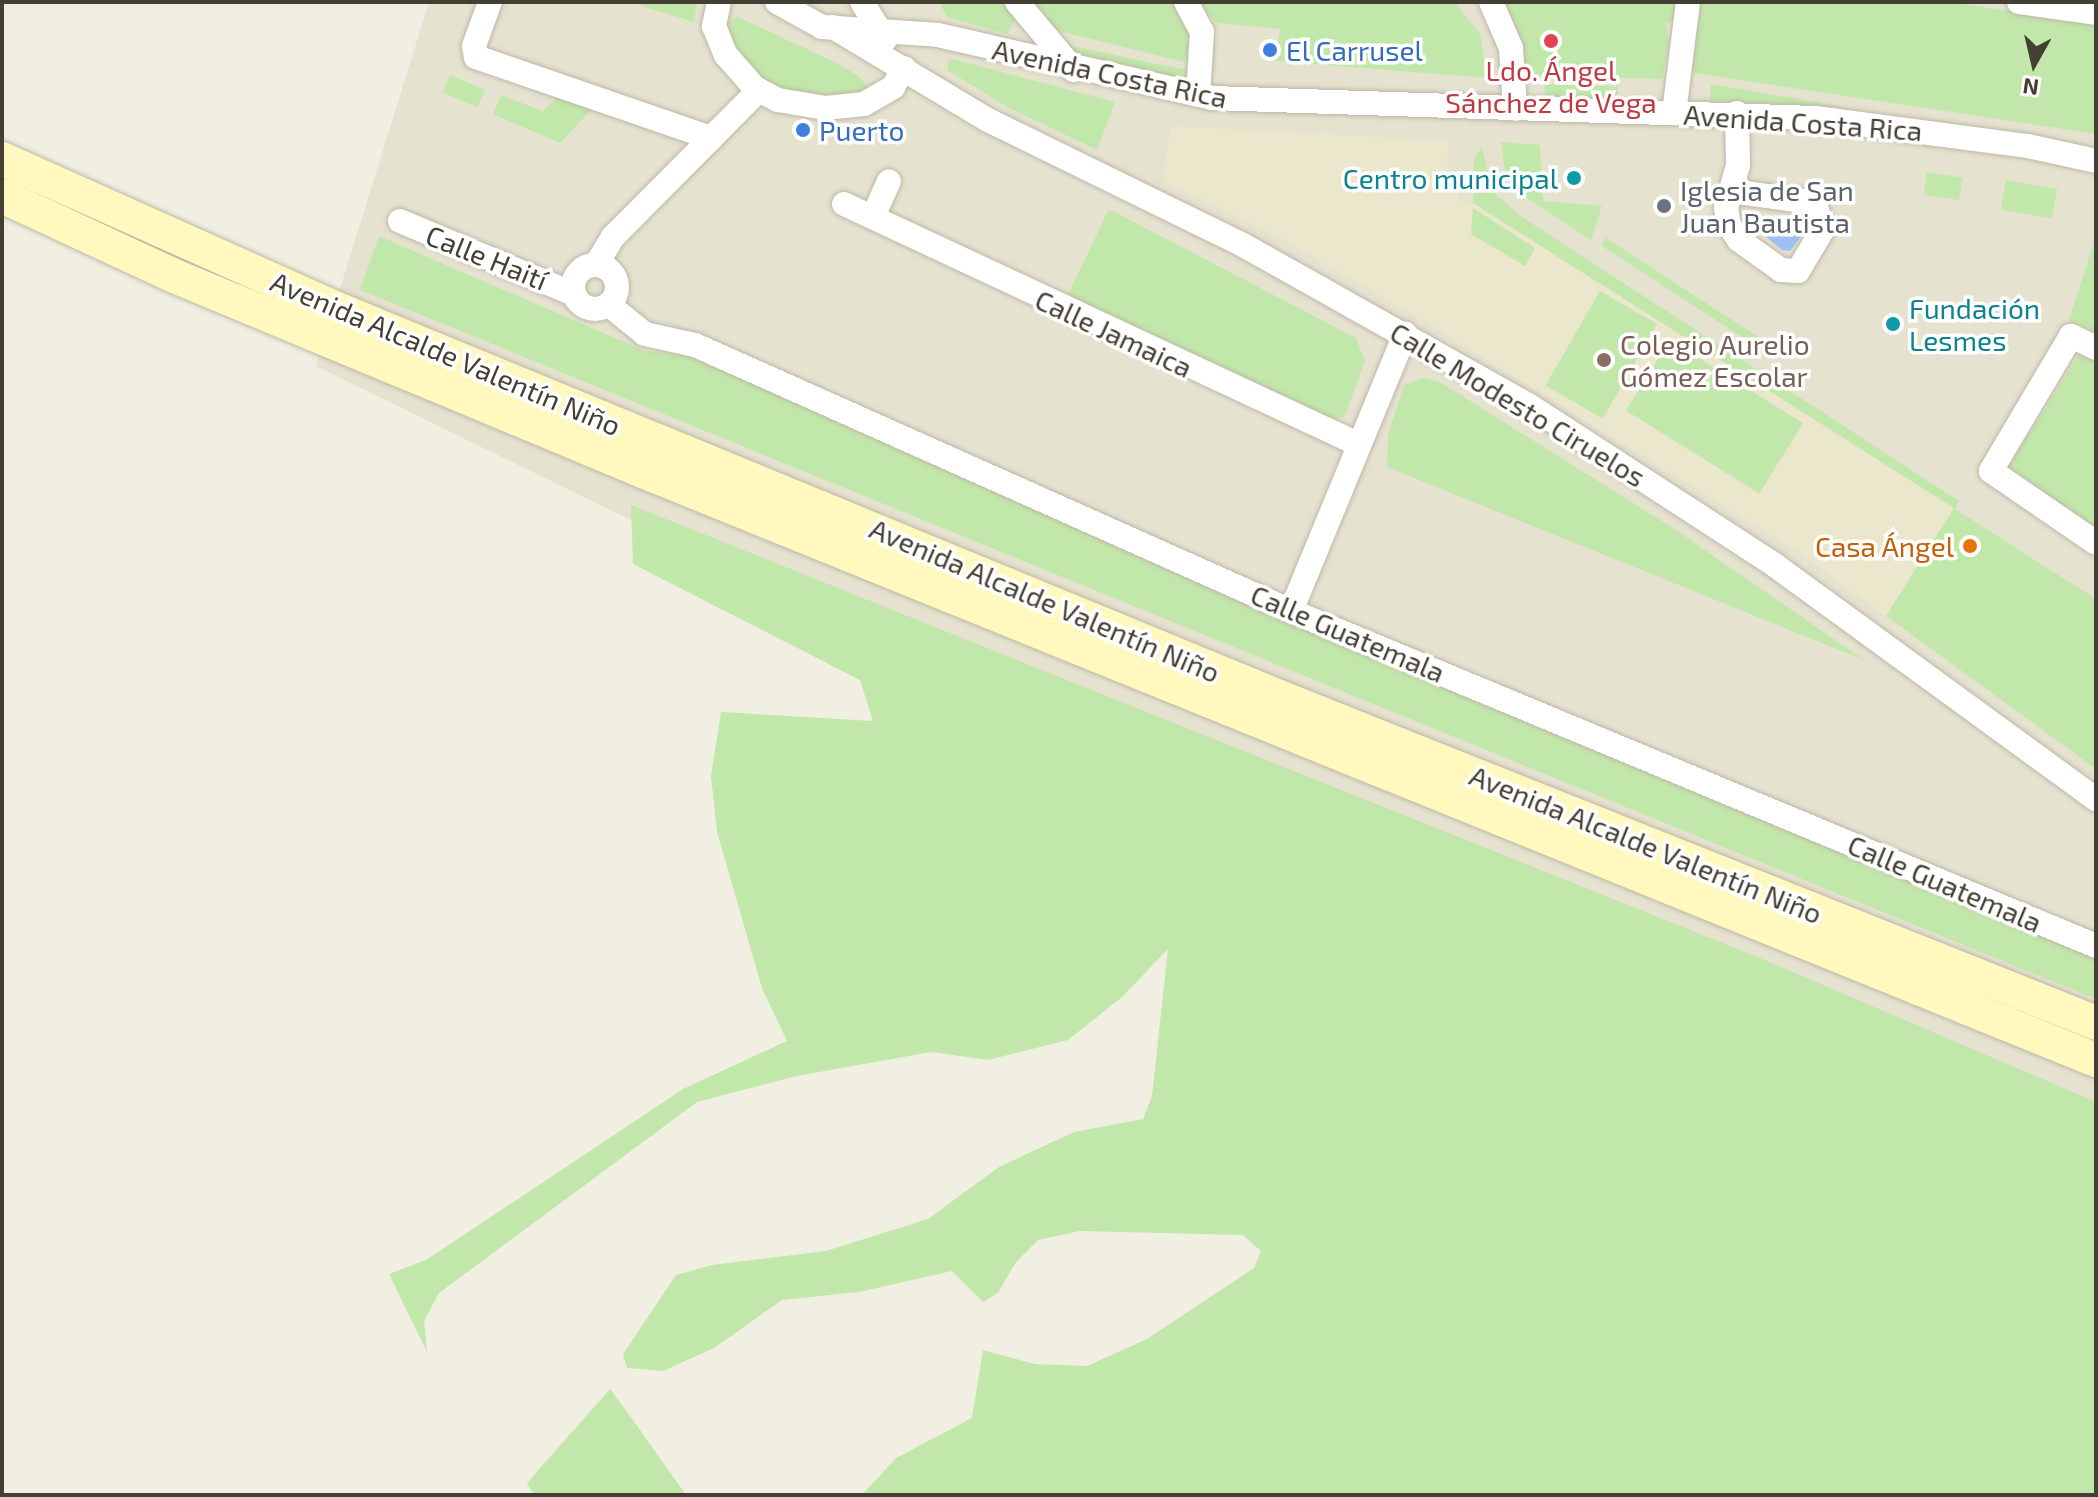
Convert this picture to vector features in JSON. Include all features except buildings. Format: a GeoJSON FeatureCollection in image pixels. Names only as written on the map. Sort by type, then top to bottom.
{"type":"FeatureCollection","features":[{"type":"Feature","properties":{"kind":"street"},"geometry":{"type":"LineString","coordinates":[[490,2],[474,46],[476,57],[711,138]]}},
{"type":"Feature","properties":{"kind":"street"},"geometry":{"type":"LineString","coordinates":[[719,2],[714,26],[736,72],[759,90],[805,107],[848,107],[879,97],[904,68],[900,48],[926,34]]}},
{"type":"Feature","properties":{"kind":"street"},"geometry":{"type":"LineString","coordinates":[[777,2],[808,23],[833,27],[848,20],[860,2]]}},
{"type":"Feature","properties":{"kind":"street","name":"Calle Modesto Ciruelos"},"geometry":{"type":"LineString","coordinates":[[860,2],[904,68]]}},
{"type":"Feature","properties":{"kind":"street","name":"Avenida Costa Rica"},"geometry":{"type":"LineString","coordinates":[[868,2],[926,34]]}},
{"type":"Feature","properties":{"kind":"street"},"geometry":{"type":"LineString","coordinates":[[1017,2],[1074,70]]}},
{"type":"Feature","properties":{"kind":"street"},"geometry":{"type":"LineString","coordinates":[[1186,2],[1202,32],[1198,95]]}},
{"type":"Feature","properties":{"kind":"street"},"geometry":{"type":"LineString","coordinates":[[1491,2],[1511,48],[1515,109]]}},
{"type":"Feature","properties":{"kind":"street"},"geometry":{"type":"LineString","coordinates":[[1674,113],[1688,2]]}},
{"type":"Feature","properties":{"kind":"street"},"geometry":{"type":"LineString","coordinates":[[2019,2],[2096,13]]}},
{"type":"Feature","properties":{"kind":"street","name":"Avenida Costa Rica"},"geometry":{"type":"LineString","coordinates":[[833,27],[878,27],[926,34],[1074,70],[1198,95],[1253,102],[1737,113],[1878,124],[2096,161]]}},
{"type":"Feature","properties":{"kind":"street","name":"Calle Modesto Ciruelos"},"geometry":{"type":"LineString","coordinates":[[833,27],[988,120],[1243,245],[1530,406],[1776,566],[2096,799]]}},
{"type":"Feature","properties":{"kind":"street"},"geometry":{"type":"LineString","coordinates":[[596,265],[609,269],[617,281],[617,294],[609,305],[590,309],[574,294],[577,273],[596,265],[613,237],[759,90]]}},
{"type":"Feature","properties":{"kind":"street"},"geometry":{"type":"LineString","coordinates":[[1731,191],[1738,165],[1737,113]]}},
{"type":"Feature","properties":{"kind":"street","name":"Avenida Alcalde Valentín Niño"},"geometry":{"type":"LineString","coordinates":[[2,159],[342,311],[1282,698],[2096,1023]]}},
{"type":"Feature","properties":{"kind":"street"},"geometry":{"type":"LineString","coordinates":[[873,217],[889,181]]}},
{"type":"Feature","properties":{"kind":"street","name":"Avenida Alcalde Valentín Niño"},"geometry":{"type":"LineString","coordinates":[[2,196],[172,275],[645,472],[2096,1060]]}},
{"type":"Feature","properties":{"kind":"street","name":"Calle Jamaica"},"geometry":{"type":"LineString","coordinates":[[844,204],[1358,444]]}},
{"type":"Feature","properties":{"kind":"street","name":"Calle Haití"},"geometry":{"type":"LineString","coordinates":[[400,221],[574,294]]}},
{"type":"Feature","properties":{"kind":"street","name":"Calle Guatemala"},"geometry":{"type":"LineString","coordinates":[[609,305],[645,334],[695,345],[1291,611],[2096,946]]}},
{"type":"Feature","properties":{"kind":"street"},"geometry":{"type":"LineString","coordinates":[[1291,611],[1405,334]]}},
{"type":"Feature","properties":{"kind":"street"},"geometry":{"type":"LineString","coordinates":[[2096,348],[2071,336],[1991,471],[2096,543]]}},
{"type":"Feature","properties":{"kind":"shaded area"},"geometry":{"type":"Polygon","coordinates":[[[429,2],[2096,2],[2096,1109],[876,640],[316,366],[429,2]]]}},
{"type":"Feature","properties":{"kind":"shaded area","name":"Colegio Aurelio Gómez Escolar"},"geometry":{"type":"Polygon","coordinates":[[[1171,126],[1448,141],[1446,187],[1457,189],[1457,201],[1473,203],[1955,509],[1886,616],[1796,550],[1444,333],[1285,240],[1163,180],[1171,126]]]}},
{"type":"Feature","properties":{"kind":"green space"},"geometry":{"type":"Polygon","coordinates":[[[629,2],[697,2],[694,22],[629,2]]]}},
{"type":"Feature","properties":{"kind":"green space"},"geometry":{"type":"Polygon","coordinates":[[[939,2],[1003,2],[1017,18],[1007,34],[947,17],[939,2]]]}},
{"type":"Feature","properties":{"kind":"green space"},"geometry":{"type":"Polygon","coordinates":[[[1029,2],[1177,2],[1188,14],[1193,64],[1054,30],[1029,2]]]}},
{"type":"Feature","properties":{"kind":"green space"},"geometry":{"type":"Polygon","coordinates":[[[1198,2],[1455,2],[1480,34],[1488,78],[1276,61],[1280,29],[1216,23],[1198,2]]]}},
{"type":"Feature","properties":{"kind":"green space"},"geometry":{"type":"Polygon","coordinates":[[[1504,2],[1676,2],[1674,19],[1666,24],[1669,42],[1662,79],[1521,75],[1504,2]]]}},
{"type":"Feature","properties":{"kind":"green space"},"geometry":{"type":"Polygon","coordinates":[[[1699,2],[1950,2],[2096,24],[2096,134],[1688,72],[1699,2]]]}},
{"type":"Feature","properties":{"kind":"green space"},"geometry":{"type":"Polygon","coordinates":[[[738,17],[841,65],[861,78],[868,89],[838,101],[776,91],[732,53],[726,22],[738,17]]]}},
{"type":"Feature","properties":{"kind":"green space"},"geometry":{"type":"Polygon","coordinates":[[[1067,45],[1191,71],[1186,84],[1079,59],[1067,45]]]}},
{"type":"Feature","properties":{"kind":"green space"},"geometry":{"type":"Polygon","coordinates":[[[949,58],[1115,102],[1097,150],[1009,108],[947,70],[949,58]]]}},
{"type":"Feature","properties":{"kind":"green space"},"geometry":{"type":"Polygon","coordinates":[[[450,75],[485,90],[478,107],[443,92],[450,75]]]}},
{"type":"Feature","properties":{"kind":"green space"},"geometry":{"type":"Polygon","coordinates":[[[1545,84],[1618,87],[1618,100],[1545,97],[1545,84]]]}},
{"type":"Feature","properties":{"kind":"green space"},"geometry":{"type":"Polygon","coordinates":[[[1711,84],[1844,107],[1709,101],[1711,84]]]}},
{"type":"Feature","properties":{"kind":"green space"},"geometry":{"type":"Polygon","coordinates":[[[501,95],[543,111],[558,97],[592,109],[560,143],[493,114],[501,95]]]}},
{"type":"Feature","properties":{"kind":"green space"},"geometry":{"type":"Polygon","coordinates":[[[1501,142],[1540,145],[1543,201],[1602,206],[1591,240],[1522,195],[1505,171],[1501,142]]]}},
{"type":"Feature","properties":{"kind":"green space"},"geometry":{"type":"Polygon","coordinates":[[[1482,147],[1493,192],[1522,217],[1959,501],[1955,509],[2096,599],[2096,769],[1886,616],[1954,508],[1473,203],[1474,159],[1482,147]]]}},
{"type":"Feature","properties":{"kind":"green space"},"geometry":{"type":"Polygon","coordinates":[[[1927,172],[1963,178],[1959,200],[1923,195],[1927,172]]]}},
{"type":"Feature","properties":{"kind":"green space"},"geometry":{"type":"Polygon","coordinates":[[[2006,180],[2057,189],[2052,219],[2001,210],[2006,180]]]}},
{"type":"Feature","properties":{"kind":"green space"},"geometry":{"type":"Polygon","coordinates":[[[1473,208],[1535,248],[1525,266],[1471,234],[1473,208]]]}},
{"type":"Feature","properties":{"kind":"green space"},"geometry":{"type":"Polygon","coordinates":[[[1109,209],[1356,338],[1365,361],[1345,416],[1333,420],[1065,301],[1109,209]]]}},
{"type":"Feature","properties":{"kind":"green space"},"geometry":{"type":"Polygon","coordinates":[[[379,236],[645,351],[691,356],[1602,753],[2096,958],[2096,999],[360,290],[379,236]]]}},
{"type":"Feature","properties":{"kind":"green space"},"geometry":{"type":"Polygon","coordinates":[[[2096,236],[2096,332],[2069,320],[2096,236]]]}},
{"type":"Feature","properties":{"kind":"green space"},"geometry":{"type":"Polygon","coordinates":[[[1606,238],[1765,341],[1760,349],[1601,246],[1606,238]]]}},
{"type":"Feature","properties":{"kind":"green space"},"geometry":{"type":"Polygon","coordinates":[[[1600,291],[1657,324],[1603,418],[1546,385],[1600,291]]]}},
{"type":"Feature","properties":{"kind":"green space"},"geometry":{"type":"Polygon","coordinates":[[[1670,340],[1803,423],[1759,494],[1626,410],[1670,340]]]}},
{"type":"Feature","properties":{"kind":"green space"},"geometry":{"type":"Polygon","coordinates":[[[2079,355],[2096,362],[2096,531],[2007,469],[2079,355]]]}},
{"type":"Feature","properties":{"kind":"green space"},"geometry":{"type":"Polygon","coordinates":[[[1424,378],[1440,382],[1673,528],[1864,660],[1387,467],[1388,435],[1404,385],[1424,378]]]}},
{"type":"Feature","properties":{"kind":"green space"},"geometry":{"type":"Polygon","coordinates":[[[631,505],[1755,956],[2096,1102],[2096,1495],[862,1495],[896,1458],[972,1418],[983,1350],[1035,1364],[1087,1366],[1147,1339],[1254,1268],[1261,1251],[1243,1235],[1080,1231],[1038,1240],[1016,1262],[998,1293],[983,1302],[952,1271],[859,1292],[782,1300],[714,1348],[663,1371],[627,1368],[623,1354],[676,1275],[712,1265],[826,1251],[928,1219],[999,1167],[1074,1132],[1143,1119],[1152,1096],[1168,949],[1122,997],[1068,1040],[988,1060],[931,1052],[797,1076],[697,1102],[439,1293],[424,1321],[427,1352],[389,1274],[426,1260],[683,1089],[787,1041],[762,988],[717,832],[711,776],[721,712],[873,721],[860,680],[633,564],[631,505]]]}},
{"type":"Feature","properties":{"kind":"green space"},"geometry":{"type":"Polygon","coordinates":[[[610,1389],[686,1495],[534,1495],[527,1483],[610,1389]]]}},
{"type":"Feature","properties":{"kind":"water"},"geometry":{"type":"Polygon","coordinates":[[[1761,217],[1798,223],[1803,234],[1790,251],[1782,250],[1755,228],[1761,217]]]}},
{"type":"Feature","properties":{"kind":"place","name":"Ldo. Ángel Sánchez de Vega"},"geometry":{"type":"Point","coordinates":[1551,41]}},
{"type":"Feature","properties":{"kind":"place","name":"El Carrusel"},"geometry":{"type":"Point","coordinates":[1270,50]}},
{"type":"Feature","properties":{"kind":"place","name":"Puerto"},"geometry":{"type":"Point","coordinates":[803,130]}},
{"type":"Feature","properties":{"kind":"place","name":"Centro municipal"},"geometry":{"type":"Point","coordinates":[1574,178]}},
{"type":"Feature","properties":{"kind":"place","name":"Iglesia de San Juan Bautista"},"geometry":{"type":"Point","coordinates":[1664,206]}},
{"type":"Feature","properties":{"kind":"place","name":"Fundación Lesmes"},"geometry":{"type":"Point","coordinates":[1893,324]}},
{"type":"Feature","properties":{"kind":"place","name":"Colegio Aurelio Gómez Escolar"},"geometry":{"type":"Point","coordinates":[1604,360]}},
{"type":"Feature","properties":{"kind":"place","name":"Casa Ángel"},"geometry":{"type":"Point","coordinates":[1970,546]}}]}
